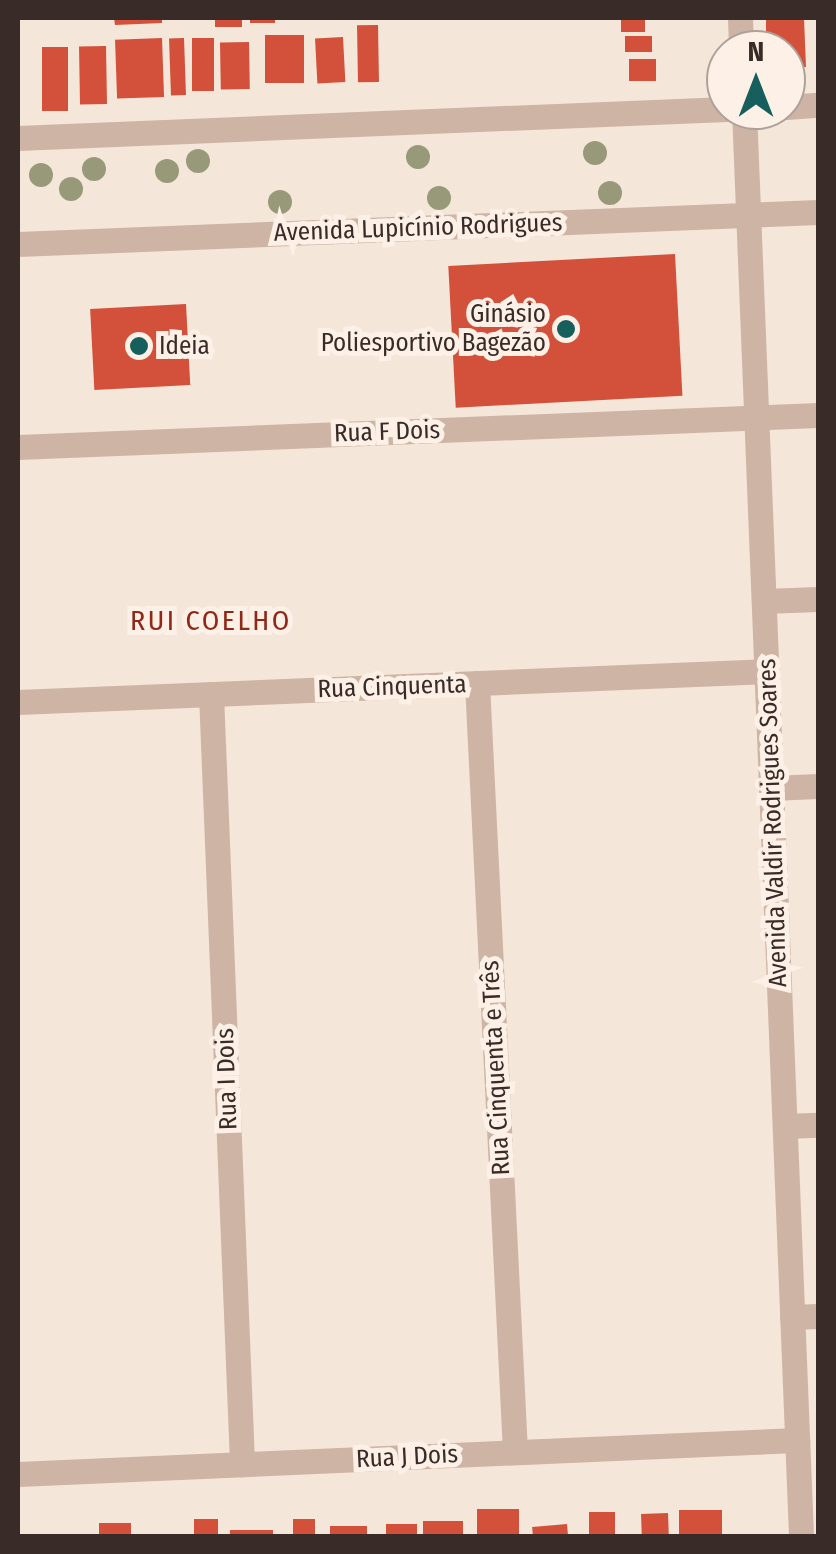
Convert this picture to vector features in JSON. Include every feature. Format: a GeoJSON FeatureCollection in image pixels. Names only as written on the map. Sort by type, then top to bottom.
{"type":"FeatureCollection","features":[{"type":"Feature","properties":{"kind":"street"},"geometry":{"type":"LineString","coordinates":[[18,138],[706,110]]}},
{"type":"Feature","properties":{"kind":"street","name":"Avenida Valdir Rodrigues Soares"},"geometry":{"type":"LineString","coordinates":[[745,130],[785,1126],[806,1317],[797,1440],[809,1504],[801,1536]]}},
{"type":"Feature","properties":{"kind":"street","name":"Avenida Lupicínio Rodrigues"},"geometry":{"type":"LineString","coordinates":[[18,244],[818,212]]}},
{"type":"Feature","properties":{"kind":"street","name":"Rua F Dois"},"geometry":{"type":"LineString","coordinates":[[18,448],[818,415]]}},
{"type":"Feature","properties":{"kind":"street"},"geometry":{"type":"LineString","coordinates":[[764,602],[818,599]]}},
{"type":"Feature","properties":{"kind":"street","name":"Rua Cinquenta"},"geometry":{"type":"LineString","coordinates":[[18,702],[766,671]]}},
{"type":"Feature","properties":{"kind":"street","name":"Rua Cinquenta e Três"},"geometry":{"type":"LineString","coordinates":[[477,683],[515,1452]]}},
{"type":"Feature","properties":{"kind":"street","name":"Rua I Dois"},"geometry":{"type":"LineString","coordinates":[[211,694],[242,1464]]}},
{"type":"Feature","properties":{"kind":"street"},"geometry":{"type":"LineString","coordinates":[[771,788],[818,786]]}},
{"type":"Feature","properties":{"kind":"street"},"geometry":{"type":"LineString","coordinates":[[785,1126],[818,1125]]}},
{"type":"Feature","properties":{"kind":"street","name":"Rua J Dois"},"geometry":{"type":"LineString","coordinates":[[18,1474],[797,1440]]}},
{"type":"Feature","properties":{"kind":"building"},"geometry":{"type":"Polygon","coordinates":[[[114,18],[162,18],[162,23],[115,25],[114,18]]]}},
{"type":"Feature","properties":{"kind":"building"},"geometry":{"type":"Polygon","coordinates":[[[215,18],[242,18],[242,27],[215,27],[215,18]]]}},
{"type":"Feature","properties":{"kind":"building"},"geometry":{"type":"Polygon","coordinates":[[[250,18],[275,18],[275,23],[250,23],[250,18]]]}},
{"type":"Feature","properties":{"kind":"building"},"geometry":{"type":"Polygon","coordinates":[[[621,18],[645,18],[645,32],[621,32],[621,18]]]}},
{"type":"Feature","properties":{"kind":"building"},"geometry":{"type":"Polygon","coordinates":[[[766,18],[804,18],[804,30],[766,30],[766,18]]]}},
{"type":"Feature","properties":{"kind":"building"},"geometry":{"type":"Polygon","coordinates":[[[357,25],[378,25],[379,82],[358,82],[357,25]]]}},
{"type":"Feature","properties":{"kind":"building"},"geometry":{"type":"Polygon","coordinates":[[[265,35],[304,35],[304,83],[265,83],[265,35]]]}},
{"type":"Feature","properties":{"kind":"building"},"geometry":{"type":"Polygon","coordinates":[[[625,36],[652,36],[652,52],[625,52],[625,36]]]}},
{"type":"Feature","properties":{"kind":"building"},"geometry":{"type":"Polygon","coordinates":[[[343,37],[345,82],[317,83],[315,38],[343,37]]]}},
{"type":"Feature","properties":{"kind":"building"},"geometry":{"type":"Polygon","coordinates":[[[162,38],[164,97],[117,99],[115,40],[162,38]]]}},
{"type":"Feature","properties":{"kind":"building"},"geometry":{"type":"Polygon","coordinates":[[[184,38],[186,95],[171,95],[169,39],[184,38]]]}},
{"type":"Feature","properties":{"kind":"building"},"geometry":{"type":"Polygon","coordinates":[[[192,38],[214,38],[214,91],[192,91],[192,38]]]}},
{"type":"Feature","properties":{"kind":"building"},"geometry":{"type":"Polygon","coordinates":[[[249,42],[250,89],[221,89],[220,43],[249,42]]]}},
{"type":"Feature","properties":{"kind":"building"},"geometry":{"type":"Polygon","coordinates":[[[79,46],[106,46],[107,104],[80,104],[79,46]]]}},
{"type":"Feature","properties":{"kind":"building"},"geometry":{"type":"Polygon","coordinates":[[[42,47],[68,47],[68,111],[42,111],[42,47]]]}},
{"type":"Feature","properties":{"kind":"building"},"geometry":{"type":"Polygon","coordinates":[[[629,59],[656,59],[656,81],[629,81],[629,59]]]}},
{"type":"Feature","properties":{"kind":"building","name":"Ginásio Poliesportivo Bagezão"},"geometry":{"type":"Polygon","coordinates":[[[675,254],[682,396],[456,408],[448,266],[675,254]]]}},
{"type":"Feature","properties":{"kind":"building","name":"Ideia"},"geometry":{"type":"Polygon","coordinates":[[[186,304],[190,385],[94,390],[90,309],[186,304]]]}},
{"type":"Feature","properties":{"kind":"building"},"geometry":{"type":"Polygon","coordinates":[[[477,1509],[519,1509],[519,1536],[477,1536],[477,1509]]]}},
{"type":"Feature","properties":{"kind":"building"},"geometry":{"type":"Polygon","coordinates":[[[679,1510],[722,1510],[722,1535],[679,1535],[679,1510]]]}},
{"type":"Feature","properties":{"kind":"building"},"geometry":{"type":"Polygon","coordinates":[[[589,1512],[615,1512],[615,1536],[589,1536],[589,1512]]]}},
{"type":"Feature","properties":{"kind":"building"},"geometry":{"type":"Polygon","coordinates":[[[668,1513],[669,1536],[642,1536],[641,1514],[668,1513]]]}},
{"type":"Feature","properties":{"kind":"building"},"geometry":{"type":"Polygon","coordinates":[[[194,1519],[218,1519],[218,1536],[194,1536],[194,1519]]]}},
{"type":"Feature","properties":{"kind":"building"},"geometry":{"type":"Polygon","coordinates":[[[293,1519],[315,1519],[315,1536],[293,1536],[293,1519]]]}},
{"type":"Feature","properties":{"kind":"building"},"geometry":{"type":"Polygon","coordinates":[[[423,1521],[463,1521],[463,1536],[423,1536],[423,1521]]]}},
{"type":"Feature","properties":{"kind":"building"},"geometry":{"type":"Polygon","coordinates":[[[99,1523],[131,1523],[131,1536],[99,1536],[99,1523]]]}},
{"type":"Feature","properties":{"kind":"building"},"geometry":{"type":"Polygon","coordinates":[[[386,1524],[417,1524],[417,1536],[386,1536],[386,1524]]]}},
{"type":"Feature","properties":{"kind":"building"},"geometry":{"type":"Polygon","coordinates":[[[567,1524],[568,1536],[533,1536],[532,1527],[567,1524]]]}},
{"type":"Feature","properties":{"kind":"building"},"geometry":{"type":"Polygon","coordinates":[[[330,1526],[367,1526],[367,1536],[330,1536],[330,1526]]]}},
{"type":"Feature","properties":{"kind":"building"},"geometry":{"type":"Polygon","coordinates":[[[230,1530],[273,1530],[273,1536],[230,1536],[230,1530]]]}},
{"type":"Feature","properties":{"kind":"place","name":"Ginásio Poliesportivo Bagezão"},"geometry":{"type":"Point","coordinates":[566,329]}},
{"type":"Feature","properties":{"kind":"place","name":"Ideia"},"geometry":{"type":"Point","coordinates":[139,346]}},
{"type":"Feature","properties":{"kind":"district","name":"RUI COELHO"},"geometry":{"type":"Point","coordinates":[211,621]}}]}
